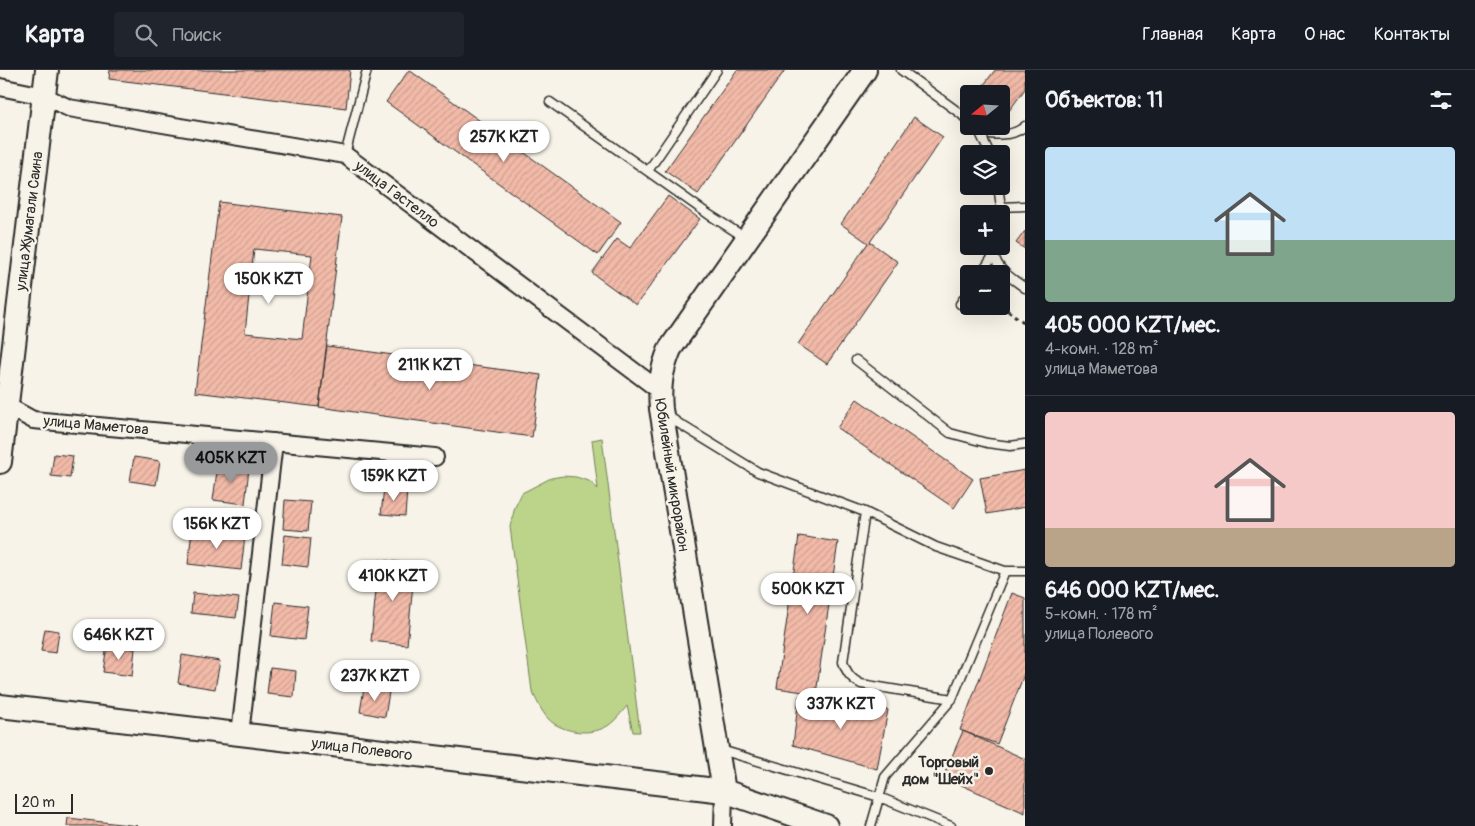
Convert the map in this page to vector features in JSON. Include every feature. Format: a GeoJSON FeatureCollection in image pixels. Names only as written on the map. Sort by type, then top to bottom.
{"type":"FeatureCollection","features":[{"type":"Feature","properties":{"kind":"street","name":"улица Жумагали Саина"},"geometry":{"type":"LineString","coordinates":[[0,462],[4,404],[47,70]]}},
{"type":"Feature","properties":{"kind":"street","name":"Юбилейный микрорайон"},"geometry":{"type":"LineString","coordinates":[[724,791],[660,400],[662,368],[670,349],[866,70]]}},
{"type":"Feature","properties":{"kind":"street","name":"улица Гастелло"},"geometry":{"type":"LineString","coordinates":[[0,87],[44,96],[69,108],[346,155],[660,400]]}},
{"type":"Feature","properties":{"kind":"street","name":"улица Маметова"},"geometry":{"type":"LineString","coordinates":[[4,404],[33,420],[435,457]]}},
{"type":"Feature","properties":{"kind":"street"},"geometry":{"type":"LineString","coordinates":[[240,734],[274,442]]}},
{"type":"Feature","properties":{"kind":"street","name":"улица Полевого"},"geometry":{"type":"LineString","coordinates":[[0,706],[724,791],[826,826]]}},
{"type":"Feature","properties":{"kind":"street"},"geometry":{"type":"LineString","coordinates":[[723,826],[724,791]]}},
{"type":"Feature","properties":{"kind":"lane"},"geometry":{"type":"LineString","coordinates":[[346,155],[366,70]]}},
{"type":"Feature","properties":{"kind":"lane"},"geometry":{"type":"LineString","coordinates":[[648,171],[717,70]]}},
{"type":"Feature","properties":{"kind":"lane"},"geometry":{"type":"LineString","coordinates":[[901,70],[960,113]]}},
{"type":"Feature","properties":{"kind":"lane"},"geometry":{"type":"LineString","coordinates":[[550,102],[708,214],[748,239]]}},
{"type":"Feature","properties":{"kind":"lane"},"geometry":{"type":"LineString","coordinates":[[1010,133],[1021,130],[1025,126]]}},
{"type":"Feature","properties":{"kind":"lane"},"geometry":{"type":"LineString","coordinates":[[1010,208],[1025,206]]}},
{"type":"Feature","properties":{"kind":"lane"},"geometry":{"type":"LineString","coordinates":[[987,265],[993,256]]}},
{"type":"Feature","properties":{"kind":"lane"},"geometry":{"type":"LineString","coordinates":[[993,256],[1001,270],[1025,288]]}},
{"type":"Feature","properties":{"kind":"lane"},"geometry":{"type":"LineString","coordinates":[[856,360],[950,434],[986,443],[1010,446],[1025,444]]}},
{"type":"Feature","properties":{"kind":"lane"},"geometry":{"type":"LineString","coordinates":[[660,400],[678,424],[758,472],[866,512],[936,547],[1005,571],[1025,571]]}},
{"type":"Feature","properties":{"kind":"lane"},"geometry":{"type":"LineString","coordinates":[[866,512],[842,662],[846,672],[851,678],[861,684],[952,699]]}},
{"type":"Feature","properties":{"kind":"lane"},"geometry":{"type":"LineString","coordinates":[[871,826],[885,777],[952,699],[1005,571]]}},
{"type":"Feature","properties":{"kind":"lane"},"geometry":{"type":"LineString","coordinates":[[717,749],[879,797],[951,826]]}},
{"type":"Feature","properties":{"kind":"path"},"geometry":{"type":"LineString","coordinates":[[1010,312],[1025,323]]}},
{"type":"Feature","properties":{"kind":"green space"},"geometry":{"type":"Polygon","coordinates":[[[602,438],[640,732],[633,732],[627,706],[609,725],[596,731],[588,732],[573,731],[559,726],[549,720],[543,712],[532,691],[510,527],[515,507],[522,493],[551,478],[563,476],[576,477],[589,481],[598,489],[592,440],[602,438]]]}},
{"type":"Feature","properties":{"kind":"building"},"geometry":{"type":"Polygon","coordinates":[[[110,70],[350,70],[346,108],[109,79],[110,70]]]}},
{"type":"Feature","properties":{"kind":"building"},"geometry":{"type":"Polygon","coordinates":[[[409,70],[621,222],[598,255],[386,102],[409,70]]]}},
{"type":"Feature","properties":{"kind":"building"},"geometry":{"type":"Polygon","coordinates":[[[737,70],[785,70],[698,194],[665,171],[737,70]]]}},
{"type":"Feature","properties":{"kind":"building"},"geometry":{"type":"Polygon","coordinates":[[[995,70],[1025,70],[1025,89],[1010,109],[1010,85],[984,85],[995,70]]]}},
{"type":"Feature","properties":{"kind":"building"},"geometry":{"type":"Polygon","coordinates":[[[914,117],[943,137],[870,242],[898,262],[827,364],[798,344],[868,243],[841,224],[914,117]]]}},
{"type":"Feature","properties":{"kind":"building"},"geometry":{"type":"Polygon","coordinates":[[[668,196],[700,219],[636,305],[592,273],[617,239],[630,248],[668,196]]]}},
{"type":"Feature","properties":{"kind":"building"},"geometry":{"type":"Polygon","coordinates":[[[219,202],[342,217],[319,407],[195,392],[219,202]],[[254,249],[245,333],[302,339],[312,255],[254,249]]]}},
{"type":"Feature","properties":{"kind":"building"},"geometry":{"type":"Polygon","coordinates":[[[1025,231],[1025,249],[1016,243],[1025,231]]]}},
{"type":"Feature","properties":{"kind":"building"},"geometry":{"type":"Polygon","coordinates":[[[327,346],[541,375],[532,437],[319,407],[327,346]]]}},
{"type":"Feature","properties":{"kind":"building"},"geometry":{"type":"Polygon","coordinates":[[[857,399],[973,479],[954,508],[837,428],[857,399]]]}},
{"type":"Feature","properties":{"kind":"building"},"geometry":{"type":"Polygon","coordinates":[[[54,454],[73,456],[70,478],[51,476],[54,454]]]}},
{"type":"Feature","properties":{"kind":"building"},"geometry":{"type":"Polygon","coordinates":[[[134,457],[160,461],[156,485],[130,481],[134,457]]]}},
{"type":"Feature","properties":{"kind":"building"},"geometry":{"type":"Polygon","coordinates":[[[218,464],[249,468],[245,504],[213,500],[218,464]]]}},
{"type":"Feature","properties":{"kind":"building"},"geometry":{"type":"Polygon","coordinates":[[[1025,470],[1025,507],[987,514],[980,478],[1025,470]]]}},
{"type":"Feature","properties":{"kind":"building"},"geometry":{"type":"Polygon","coordinates":[[[384,488],[407,490],[405,516],[381,514],[384,488]]]}},
{"type":"Feature","properties":{"kind":"building"},"geometry":{"type":"Polygon","coordinates":[[[285,500],[311,502],[308,531],[283,529],[285,500]]]}},
{"type":"Feature","properties":{"kind":"building"},"geometry":{"type":"Polygon","coordinates":[[[192,530],[245,536],[241,570],[188,564],[192,530]]]}},
{"type":"Feature","properties":{"kind":"building"},"geometry":{"type":"Polygon","coordinates":[[[285,535],[311,538],[308,567],[282,564],[285,535]]]}},
{"type":"Feature","properties":{"kind":"building"},"geometry":{"type":"Polygon","coordinates":[[[799,536],[838,542],[816,694],[777,688],[799,536]]]}},
{"type":"Feature","properties":{"kind":"building"},"geometry":{"type":"Polygon","coordinates":[[[379,560],[415,564],[407,645],[371,641],[379,560]]]}},
{"type":"Feature","properties":{"kind":"building"},"geometry":{"type":"Polygon","coordinates":[[[193,593],[239,598],[236,618],[191,613],[193,593]]]}},
{"type":"Feature","properties":{"kind":"building"},"geometry":{"type":"Polygon","coordinates":[[[1012,593],[1025,598],[1025,672],[997,744],[960,730],[1012,593]]]}},
{"type":"Feature","properties":{"kind":"building"},"geometry":{"type":"Polygon","coordinates":[[[275,602],[308,606],[304,640],[271,636],[275,602]]]}},
{"type":"Feature","properties":{"kind":"building"},"geometry":{"type":"Polygon","coordinates":[[[45,629],[59,631],[56,653],[41,651],[45,629]]]}},
{"type":"Feature","properties":{"kind":"building"},"geometry":{"type":"Polygon","coordinates":[[[107,645],[135,649],[132,676],[103,672],[107,645]]]}},
{"type":"Feature","properties":{"kind":"building"},"geometry":{"type":"Polygon","coordinates":[[[182,655],[220,661],[215,689],[178,683],[182,655]]]}},
{"type":"Feature","properties":{"kind":"building"},"geometry":{"type":"Polygon","coordinates":[[[270,668],[296,671],[294,697],[267,694],[270,668]]]}},
{"type":"Feature","properties":{"kind":"building"},"geometry":{"type":"Polygon","coordinates":[[[364,688],[389,692],[385,717],[360,712],[364,688]]]}},
{"type":"Feature","properties":{"kind":"building"},"geometry":{"type":"Polygon","coordinates":[[[799,696],[888,710],[877,769],[793,745],[799,696]]]}},
{"type":"Feature","properties":{"kind":"building"},"geometry":{"type":"Polygon","coordinates":[[[963,731],[1025,759],[1025,813],[943,777],[963,731]]]}},
{"type":"Feature","properties":{"kind":"building"},"geometry":{"type":"Polygon","coordinates":[[[68,818],[138,826],[67,826],[68,818]]]}},
{"type":"Feature","properties":{"kind":"place","name":"Торговый дом \"Шейх\""},"geometry":{"type":"Point","coordinates":[989,771]}}]}
